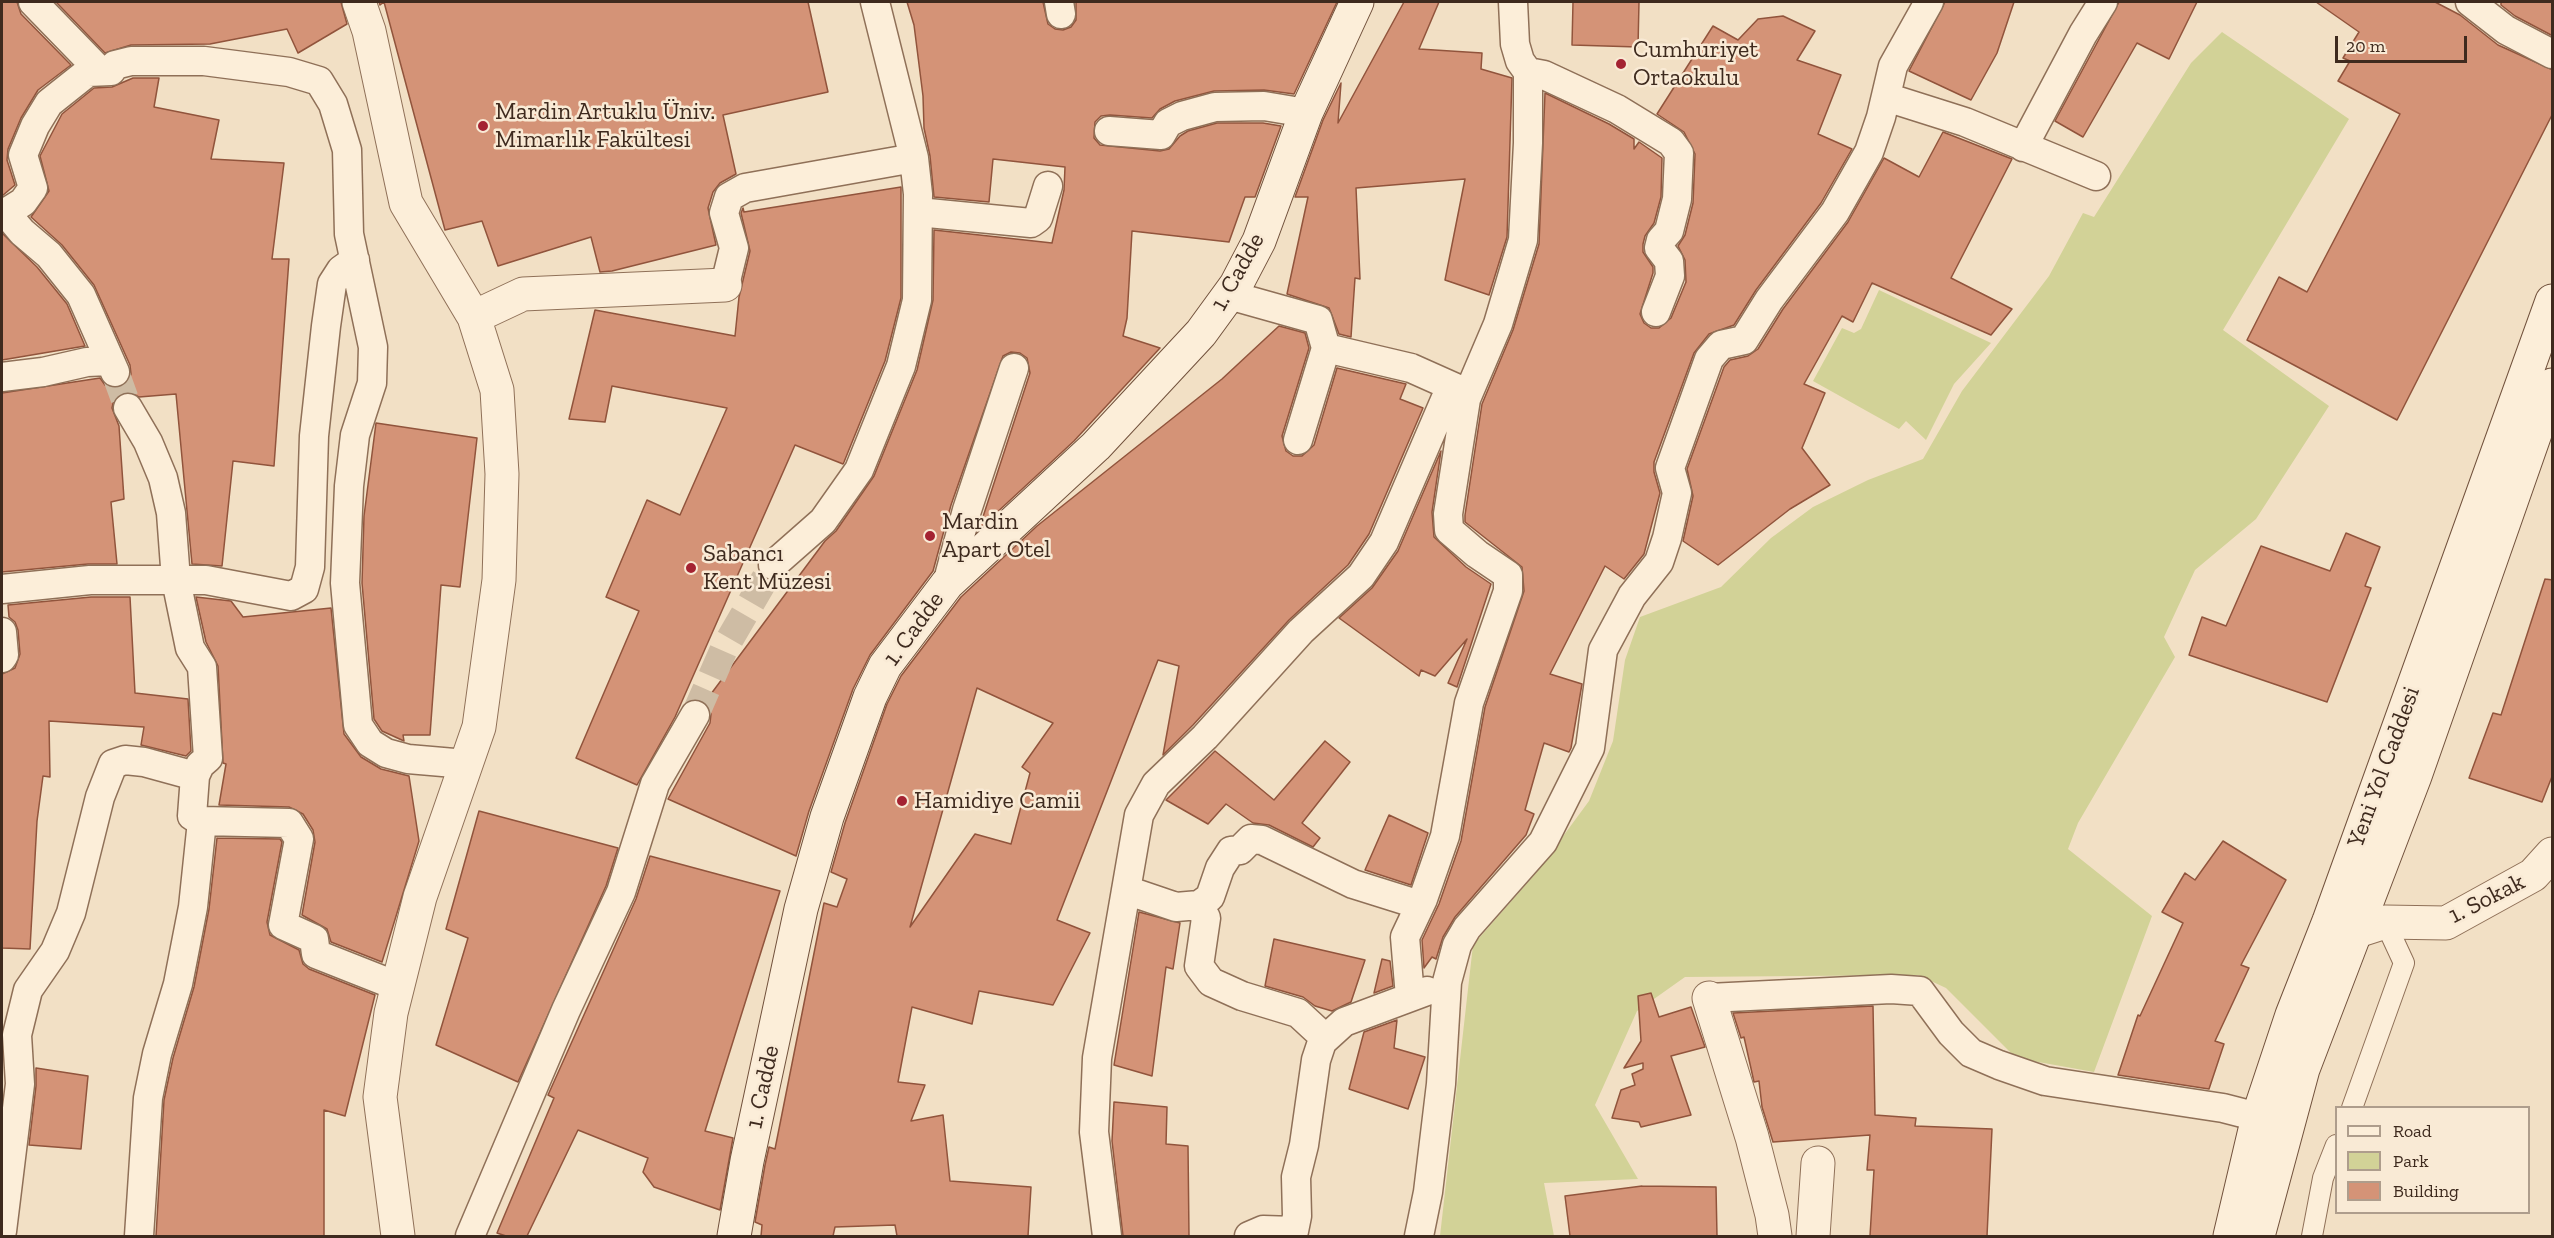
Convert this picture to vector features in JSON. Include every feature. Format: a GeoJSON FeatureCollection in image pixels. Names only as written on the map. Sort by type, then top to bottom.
{"type":"FeatureCollection","features":[{"type":"Feature","properties":{"kind":"main road"},"geometry":{"type":"LineString","coordinates":[[359,2],[369,31],[406,203],[474,317],[497,390],[502,474],[499,580],[479,727],[420,897],[391,1012],[380,1097],[398,1236]]}},
{"type":"Feature","properties":{"kind":"main road","name":"1. Cadde"},"geometry":{"type":"LineString","coordinates":[[734,1236],[747,1161],[801,909],[826,818],[870,697],[885,666],[947,584],[1096,446],[1202,333],[1229,295],[1259,241],[1306,113],[1357,2]]}},
{"type":"Feature","properties":{"kind":"main road"},"geometry":{"type":"LineString","coordinates":[[474,317],[523,294],[724,285]]}},
{"type":"Feature","properties":{"kind":"main road","name":"Yeni Yol Caddesi"},"geometry":{"type":"LineString","coordinates":[[2229,1236],[2258,1117],[2553,301]]}},
{"type":"Feature","properties":{"kind":"main road","name":"Yeni Yol Caddesi"},"geometry":{"type":"LineString","coordinates":[[2258,1236],[2303,1069],[2371,927],[2419,765],[2553,385]]}},
{"type":"Feature","properties":{"kind":"main road","name":"1. Sokak"},"geometry":{"type":"LineString","coordinates":[[2371,927],[2446,923],[2533,875],[2553,854]]}},
{"type":"Feature","properties":{"kind":"main road"},"geometry":{"type":"LineString","coordinates":[[2314,958],[2371,927]]}},
{"type":"Feature","properties":{"kind":"main road"},"geometry":{"type":"LineString","coordinates":[[1709,998],[1752,1137],[1772,1215],[1775,1236]]}},
{"type":"Feature","properties":{"kind":"main road"},"geometry":{"type":"LineString","coordinates":[[1813,1236],[1818,1163]]}},
{"type":"Feature","properties":{"kind":"street"},"geometry":{"type":"LineString","coordinates":[[33,2],[100,71]]}},
{"type":"Feature","properties":{"kind":"street"},"geometry":{"type":"LineString","coordinates":[[773,565],[823,521],[859,470],[901,366],[917,300],[918,212],[914,158],[875,2]]}},
{"type":"Feature","properties":{"kind":"street"},"geometry":{"type":"LineString","coordinates":[[1107,1236],[1094,1132],[1097,1068],[1139,815],[1156,784],[1205,737],[1301,631],[1361,576],[1384,542],[1460,390],[1498,324],[1523,240],[1528,143],[1528,72],[1520,61],[1515,44],[1513,2]]}},
{"type":"Feature","properties":{"kind":"street"},"geometry":{"type":"LineString","coordinates":[[1419,1236],[1428,1192],[1441,1084],[1447,982],[1457,945],[1467,928],[1543,842],[1590,748],[1603,650],[1632,596],[1659,562],[1677,493],[1670,468],[1709,359],[1721,345],[1744,340],[1769,300],[1835,212],[1869,152],[1893,66],[1929,2]]}},
{"type":"Feature","properties":{"kind":"street"},"geometry":{"type":"LineString","coordinates":[[2023,147],[2083,33],[2103,2]]}},
{"type":"Feature","properties":{"kind":"street"},"geometry":{"type":"LineString","coordinates":[[2470,2],[2506,30],[2553,54]]}},
{"type":"Feature","properties":{"kind":"street"},"geometry":{"type":"LineString","coordinates":[[2,377],[87,362],[112,367],[81,295],[49,255],[4,214],[23,202],[33,188],[23,155],[35,126],[49,103],[88,72],[111,71],[115,65],[131,61],[204,62],[289,72],[319,81],[333,104],[347,150],[349,234],[373,347],[372,383],[355,435],[349,486],[345,583],[358,725],[370,743],[386,753],[408,759],[466,764]]}},
{"type":"Feature","properties":{"kind":"street"},"geometry":{"type":"LineString","coordinates":[[1528,72],[1544,75],[1617,109],[1671,142],[1678,153],[1677,199],[1669,231],[1661,240],[1659,248],[1669,261],[1670,276],[1656,312]]}},
{"type":"Feature","properties":{"kind":"street"},"geometry":{"type":"LineString","coordinates":[[1886,97],[1965,122],[2096,176]]}},
{"type":"Feature","properties":{"kind":"street"},"geometry":{"type":"LineString","coordinates":[[1109,130],[1161,135],[1168,123],[1215,107],[1264,106],[1306,113]]}},
{"type":"Feature","properties":{"kind":"street"},"geometry":{"type":"LineString","coordinates":[[724,285],[734,248],[724,213],[729,197],[745,188],[914,158]]}},
{"type":"Feature","properties":{"kind":"street"},"geometry":{"type":"LineString","coordinates":[[918,212],[1031,223],[1038,218],[1048,186]]}},
{"type":"Feature","properties":{"kind":"street"},"geometry":{"type":"LineString","coordinates":[[2,589],[90,580],[206,580],[291,596],[304,589],[310,567],[314,436],[332,284],[341,270],[355,260]]}},
{"type":"Feature","properties":{"kind":"street"},"geometry":{"type":"LineString","coordinates":[[1229,295],[1318,320],[1326,348],[1298,440]]}},
{"type":"Feature","properties":{"kind":"street"},"geometry":{"type":"LineString","coordinates":[[1326,348],[1411,368],[1460,390]]}},
{"type":"Feature","properties":{"kind":"street"},"geometry":{"type":"LineString","coordinates":[[947,584],[967,510],[1014,368]]}},
{"type":"Feature","properties":{"kind":"street"},"geometry":{"type":"LineString","coordinates":[[1410,997],[1405,937],[1420,905],[1445,836],[1469,703],[1508,591],[1509,575],[1477,554],[1449,530],[1448,514],[1460,390]]}},
{"type":"Feature","properties":{"kind":"street"},"geometry":{"type":"LineString","coordinates":[[128,408],[148,442],[163,478],[171,513],[176,580],[190,648],[202,667],[208,758],[200,765],[195,776],[192,816],[202,821],[290,823],[299,839],[283,925],[314,939],[316,954],[398,986]]}},
{"type":"Feature","properties":{"kind":"street"},"geometry":{"type":"LineString","coordinates":[[2,632],[4,655],[2,658]]}},
{"type":"Feature","properties":{"kind":"street"},"geometry":{"type":"LineString","coordinates":[[470,1236],[566,1010],[621,892],[656,784],[695,715]]}},
{"type":"Feature","properties":{"kind":"street"},"geometry":{"type":"LineString","coordinates":[[2,1231],[20,1084],[17,1035],[12,1014],[55,951],[70,914],[100,797],[113,764],[125,760],[144,762],[195,776]]}},
{"type":"Feature","properties":{"kind":"street"},"geometry":{"type":"LineString","coordinates":[[139,1236],[148,1098],[157,1054],[180,973],[193,907],[202,821]]}},
{"type":"Feature","properties":{"kind":"street"},"geometry":{"type":"LineString","coordinates":[[1126,890],[1176,908],[1199,905],[1210,897],[1220,868],[1231,851],[1240,850],[1251,839],[1262,840],[1353,884],[1420,905]]}},
{"type":"Feature","properties":{"kind":"street"},"geometry":{"type":"LineString","coordinates":[[1199,905],[1206,918],[1199,966],[1211,982],[1242,996],[1298,1013],[1325,1038]]}},
{"type":"Feature","properties":{"kind":"street"},"geometry":{"type":"LineString","coordinates":[[1249,1236],[1263,1230],[1294,1231],[1297,1216],[1296,1177],[1304,1145],[1316,1060],[1325,1038],[1344,1022],[1447,982]]}},
{"type":"Feature","properties":{"kind":"street"},"geometry":{"type":"LineString","coordinates":[[1709,998],[1891,989],[1920,991],[1951,1033],[1971,1053],[1999,1065],[2045,1081],[2212,1106],[2258,1117]]}},
{"type":"Feature","properties":{"kind":"lane"},"geometry":{"type":"LineString","coordinates":[[2352,1106],[2404,963],[2371,927]]}},
{"type":"Feature","properties":{"kind":"lane"},"geometry":{"type":"LineString","coordinates":[[2312,1236],[2323,1178],[2335,1150]]}},
{"type":"Feature","properties":{"kind":"green space"},"geometry":{"type":"Polygon","coordinates":[[[2222,32],[2349,119],[2223,330],[2329,406],[2256,519],[2195,570],[2164,637],[2175,657],[2078,823],[2068,849],[2152,916],[2094,1072],[2016,1058],[1946,988],[1918,975],[1685,977],[1637,1011],[1595,1105],[1638,1179],[1544,1183],[1554,1236],[1440,1236],[1473,945],[1536,873],[1589,801],[1613,741],[1625,660],[1640,617],[1721,587],[1771,538],[1813,507],[1868,480],[1923,459],[1962,391],[2049,276],[2083,213],[2094,217],[2191,63],[2222,32]]]}},
{"type":"Feature","properties":{"kind":"green space"},"geometry":{"type":"Polygon","coordinates":[[[1879,290],[1991,343],[1954,384],[1926,440],[1906,421],[1899,429],[1813,381],[1842,328],[1854,333],[1861,329],[1879,290]]]}},
{"type":"Feature","properties":{"kind":"building"},"geometry":{"type":"Polygon","coordinates":[[[2,2],[17,2],[21,14],[71,65],[38,90],[21,118],[8,149],[7,160],[15,185],[2,196],[2,2]]]}},
{"type":"Feature","properties":{"kind":"building"},"geometry":{"type":"Polygon","coordinates":[[[56,2],[341,2],[347,24],[298,53],[287,29],[210,44],[131,45],[105,53],[56,2]]]}},
{"type":"Feature","properties":{"kind":"building"},"geometry":{"type":"Polygon","coordinates":[[[384,2],[808,2],[828,92],[723,115],[736,174],[720,183],[713,192],[708,208],[716,245],[600,272],[591,237],[498,266],[482,221],[445,230],[384,2]]]}},
{"type":"Feature","properties":{"kind":"building"},"geometry":{"type":"Polygon","coordinates":[[[907,2],[1043,2],[1048,24],[1055,29],[1063,30],[1071,27],[1076,20],[1076,2],[1337,2],[1294,94],[1264,90],[1214,91],[1175,101],[1160,109],[1152,118],[1110,115],[1101,116],[1095,122],[1094,138],[1100,145],[1160,151],[1169,149],[1180,136],[1188,131],[1217,123],[1263,123],[1281,126],[1255,197],[1245,197],[1229,242],[1132,231],[1127,318],[1123,336],[1160,348],[1074,441],[979,529],[1030,373],[1027,358],[1020,353],[1011,352],[1003,356],[951,505],[933,571],[870,655],[853,689],[809,811],[796,856],[668,799],[710,723],[711,714],[705,702],[825,541],[836,531],[874,476],[917,370],[933,300],[934,230],[1052,243],[1064,190],[1065,167],[993,159],[989,202],[934,197],[930,156],[924,128],[923,96],[914,25],[907,2]]]}},
{"type":"Feature","properties":{"kind":"building"},"geometry":{"type":"Polygon","coordinates":[[[1404,2],[1439,2],[1419,49],[1482,53],[1481,69],[1512,78],[1507,237],[1489,295],[1445,280],[1465,179],[1356,188],[1360,279],[1355,278],[1351,337],[1339,334],[1329,308],[1287,294],[1308,197],[1295,197],[1323,120],[1341,83],[1338,123],[1404,2]]]}},
{"type":"Feature","properties":{"kind":"building"},"geometry":{"type":"Polygon","coordinates":[[[1573,2],[1639,2],[1638,47],[1572,45],[1573,2]]]}},
{"type":"Feature","properties":{"kind":"building"},"geometry":{"type":"Polygon","coordinates":[[[1945,2],[2014,2],[1997,53],[1971,100],[1909,71],[1945,2]]]}},
{"type":"Feature","properties":{"kind":"building"},"geometry":{"type":"Polygon","coordinates":[[[2119,2],[2197,2],[2169,59],[2137,43],[2083,137],[2055,121],[2119,2]]]}},
{"type":"Feature","properties":{"kind":"building"},"geometry":{"type":"Polygon","coordinates":[[[2316,2],[2435,2],[2460,15],[2498,45],[2553,70],[2553,113],[2397,420],[2247,340],[2279,277],[2307,292],[2400,114],[2338,81],[2350,61],[2343,58],[2359,32],[2316,2]]]}},
{"type":"Feature","properties":{"kind":"building"},"geometry":{"type":"Polygon","coordinates":[[[2501,2],[2553,2],[2553,36],[2515,16],[2501,5],[2501,2]]]}},
{"type":"Feature","properties":{"kind":"building"},"geometry":{"type":"Polygon","coordinates":[[[1783,16],[1815,31],[1797,60],[1841,75],[1818,134],[1852,149],[1821,203],[1756,290],[1734,325],[1709,334],[1694,353],[1654,462],[1654,472],[1660,493],[1644,554],[1624,579],[1605,566],[1550,674],[1582,684],[1571,748],[1569,752],[1544,743],[1525,810],[1534,814],[1526,835],[1455,917],[1443,937],[1436,959],[1432,957],[1424,968],[1422,940],[1439,904],[1461,841],[1485,707],[1524,591],[1522,567],[1465,522],[1465,515],[1482,404],[1513,330],[1539,244],[1545,93],[1609,124],[1634,139],[1634,149],[1639,142],[1662,158],[1661,197],[1654,223],[1645,236],[1643,244],[1643,252],[1653,267],[1653,273],[1640,314],[1644,323],[1651,328],[1659,328],[1671,318],[1686,282],[1685,260],[1678,246],[1685,235],[1693,203],[1695,154],[1684,132],[1657,114],[1713,26],[1738,40],[1758,19],[1783,16]]]}},
{"type":"Feature","properties":{"kind":"building"},"geometry":{"type":"Polygon","coordinates":[[[133,78],[159,78],[154,107],[219,120],[211,159],[284,163],[272,259],[289,259],[274,466],[233,461],[222,566],[192,564],[176,394],[139,397],[128,392],[120,394],[114,399],[112,408],[119,426],[124,499],[111,502],[117,564],[88,564],[2,572],[2,393],[100,378],[105,385],[114,388],[128,382],[131,374],[130,365],[94,285],[62,245],[31,217],[49,191],[40,156],[62,114],[94,88],[112,87],[133,78]]]}},
{"type":"Feature","properties":{"kind":"building"},"geometry":{"type":"Polygon","coordinates":[[[1943,132],[2012,159],[1951,278],[2012,309],[1991,335],[1872,283],[1853,322],[1842,316],[1804,384],[1825,393],[1802,448],[1830,485],[1790,509],[1718,565],[1683,541],[1693,496],[1687,469],[1724,367],[1730,360],[1748,356],[1758,349],[1783,309],[1848,222],[1884,158],[1919,177],[1943,132]]]}},
{"type":"Feature","properties":{"kind":"building","name":"Sabancı Kent Müzesi"},"geometry":{"type":"Polygon","coordinates":[[[901,187],[901,298],[885,361],[843,464],[795,445],[675,717],[637,785],[576,758],[639,611],[606,597],[647,500],[680,515],[727,408],[612,386],[605,422],[569,419],[595,310],[735,336],[739,297],[750,251],[741,213],[743,208],[744,212],[901,187]]]}},
{"type":"Feature","properties":{"kind":"building"},"geometry":{"type":"Polygon","coordinates":[[[2,233],[37,267],[67,304],[85,346],[2,360],[2,233]]]}},
{"type":"Feature","properties":{"kind":"building"},"geometry":{"type":"Polygon","coordinates":[[[1279,326],[1305,333],[1309,348],[1282,436],[1286,451],[1293,456],[1302,456],[1314,445],[1337,368],[1406,384],[1400,399],[1423,408],[1369,534],[1348,565],[1289,620],[1163,755],[1179,666],[1158,660],[1057,920],[1090,933],[1053,1005],[979,991],[972,1024],[912,1007],[898,1082],[925,1085],[911,1121],[943,1115],[950,1181],[1031,1187],[1028,1236],[897,1236],[895,1225],[835,1227],[833,1236],[761,1236],[762,1225],[755,1222],[765,1165],[769,1147],[775,1149],[824,903],[837,907],[847,879],[831,872],[845,823],[887,704],[901,676],[961,597],[1037,526],[1222,379],[1279,326]],[[977,688],[910,927],[975,834],[1011,844],[1030,773],[1022,767],[1053,723],[977,688]]]}},
{"type":"Feature","properties":{"kind":"building"},"geometry":{"type":"Polygon","coordinates":[[[376,423],[477,438],[460,587],[441,585],[430,735],[403,735],[404,741],[382,731],[374,719],[362,583],[364,516],[376,423]]]}},
{"type":"Feature","properties":{"kind":"building"},"geometry":{"type":"Polygon","coordinates":[[[1441,451],[1432,512],[1434,537],[1466,567],[1491,584],[1457,687],[1448,683],[1467,639],[1435,676],[1421,670],[1419,676],[1339,618],[1372,588],[1398,551],[1441,451]]]}},
{"type":"Feature","properties":{"kind":"building"},"geometry":{"type":"Polygon","coordinates":[[[2346,533],[2380,547],[2365,586],[2371,588],[2327,702],[2189,655],[2202,617],[2226,626],[2261,546],[2330,571],[2346,533]]]}},
{"type":"Feature","properties":{"kind":"building"},"geometry":{"type":"Polygon","coordinates":[[[2545,579],[2553,580],[2553,774],[2542,802],[2469,778],[2493,713],[2501,715],[2545,579]]]}},
{"type":"Feature","properties":{"kind":"building"},"geometry":{"type":"Polygon","coordinates":[[[91,597],[130,597],[135,693],[188,699],[191,751],[186,756],[141,745],[144,727],[49,721],[50,777],[43,776],[37,821],[30,949],[2,948],[2,674],[15,668],[20,654],[18,630],[15,622],[9,617],[8,605],[91,597]]]}},
{"type":"Feature","properties":{"kind":"building"},"geometry":{"type":"Polygon","coordinates":[[[196,597],[231,601],[243,617],[331,608],[344,734],[361,757],[381,769],[409,776],[419,841],[382,962],[331,942],[327,929],[302,915],[315,842],[313,830],[303,814],[289,807],[219,805],[226,764],[223,763],[218,666],[206,642],[196,597]]]}},
{"type":"Feature","properties":{"kind":"building"},"geometry":{"type":"Polygon","coordinates":[[[1325,741],[1350,762],[1302,823],[1320,838],[1313,847],[1269,825],[1253,823],[1226,804],[1208,824],[1166,800],[1215,751],[1274,800],[1325,741]]]}},
{"type":"Feature","properties":{"kind":"building"},"geometry":{"type":"Polygon","coordinates":[[[479,811],[618,848],[606,886],[518,1082],[436,1045],[468,938],[446,929],[479,811]]]}},
{"type":"Feature","properties":{"kind":"building"},"geometry":{"type":"Polygon","coordinates":[[[1389,815],[1428,833],[1411,885],[1365,870],[1389,815]]]}},
{"type":"Feature","properties":{"kind":"building"},"geometry":{"type":"Polygon","coordinates":[[[217,838],[280,839],[282,842],[267,922],[270,935],[299,950],[303,964],[309,969],[375,995],[345,1116],[324,1110],[324,1236],[156,1236],[164,1100],[173,1058],[194,987],[209,909],[217,838]]]}},
{"type":"Feature","properties":{"kind":"building"},"geometry":{"type":"Polygon","coordinates":[[[2223,841],[2286,880],[2241,965],[2249,968],[2215,1041],[2224,1044],[2209,1089],[2118,1075],[2138,1015],[2140,1016],[2183,923],[2162,912],[2185,873],[2195,880],[2223,841]]]}},
{"type":"Feature","properties":{"kind":"building"},"geometry":{"type":"Polygon","coordinates":[[[650,856],[780,891],[705,1131],[733,1138],[720,1210],[654,1187],[643,1172],[648,1158],[578,1130],[527,1236],[506,1236],[497,1233],[554,1098],[548,1095],[636,899],[650,856]]]}},
{"type":"Feature","properties":{"kind":"building"},"geometry":{"type":"Polygon","coordinates":[[[1139,912],[1180,923],[1173,969],[1166,967],[1152,1076],[1114,1065],[1139,912]]]}},
{"type":"Feature","properties":{"kind":"building"},"geometry":{"type":"Polygon","coordinates":[[[1274,939],[1365,960],[1351,1002],[1332,1011],[1315,1006],[1303,997],[1265,986],[1274,939]]]}},
{"type":"Feature","properties":{"kind":"building"},"geometry":{"type":"Polygon","coordinates":[[[1382,959],[1390,961],[1393,986],[1374,993],[1382,959]]]}},
{"type":"Feature","properties":{"kind":"building"},"geometry":{"type":"Polygon","coordinates":[[[1651,993],[1659,1017],[1691,1007],[1705,1047],[1671,1056],[1691,1115],[1641,1127],[1639,1122],[1612,1118],[1621,1090],[1635,1085],[1632,1074],[1643,1069],[1643,1063],[1624,1068],[1641,1041],[1638,996],[1651,993]]]}},
{"type":"Feature","properties":{"kind":"building"},"geometry":{"type":"Polygon","coordinates":[[[1873,1006],[1875,1115],[1916,1118],[1915,1126],[1992,1129],[1987,1236],[1870,1236],[1874,1170],[1867,1170],[1870,1135],[1773,1142],[1762,1107],[1759,1081],[1754,1082],[1744,1037],[1741,1038],[1733,1013],[1873,1006]]]}},
{"type":"Feature","properties":{"kind":"building"},"geometry":{"type":"Polygon","coordinates":[[[1397,1020],[1394,1048],[1425,1057],[1408,1109],[1349,1089],[1364,1032],[1397,1020]]]}},
{"type":"Feature","properties":{"kind":"building"},"geometry":{"type":"Polygon","coordinates":[[[36,1068],[88,1076],[81,1149],[29,1145],[36,1068]]]}},
{"type":"Feature","properties":{"kind":"building"},"geometry":{"type":"Polygon","coordinates":[[[1114,1102],[1167,1107],[1166,1144],[1188,1146],[1189,1236],[1123,1236],[1112,1141],[1114,1102]]]}},
{"type":"Feature","properties":{"kind":"building"},"geometry":{"type":"Polygon","coordinates":[[[1642,1186],[1716,1187],[1717,1236],[1570,1236],[1565,1196],[1642,1186]]]}},
{"type":"Feature","properties":{"kind":"tunnel"},"geometry":{"type":"LineString","coordinates":[[115,372],[128,408]]}},
{"type":"Feature","properties":{"kind":"tunnel"},"geometry":{"type":"LineString","coordinates":[[695,715],[724,649],[773,565]]}},
{"type":"Feature","properties":{"kind":"place","name":"Cumhuriyet Ortaokulu"},"geometry":{"type":"Point","coordinates":[1621,64]}},
{"type":"Feature","properties":{"kind":"place","name":"Mardin Artuklu Üniv. Mimarlık Fakültesi"},"geometry":{"type":"Point","coordinates":[483,126]}},
{"type":"Feature","properties":{"kind":"place","name":"Mardin Apart Otel"},"geometry":{"type":"Point","coordinates":[930,536]}},
{"type":"Feature","properties":{"kind":"place","name":"Sabancı Kent Müzesi"},"geometry":{"type":"Point","coordinates":[691,568]}},
{"type":"Feature","properties":{"kind":"place","name":"Hamidiye Camii"},"geometry":{"type":"Point","coordinates":[902,801]}}]}
